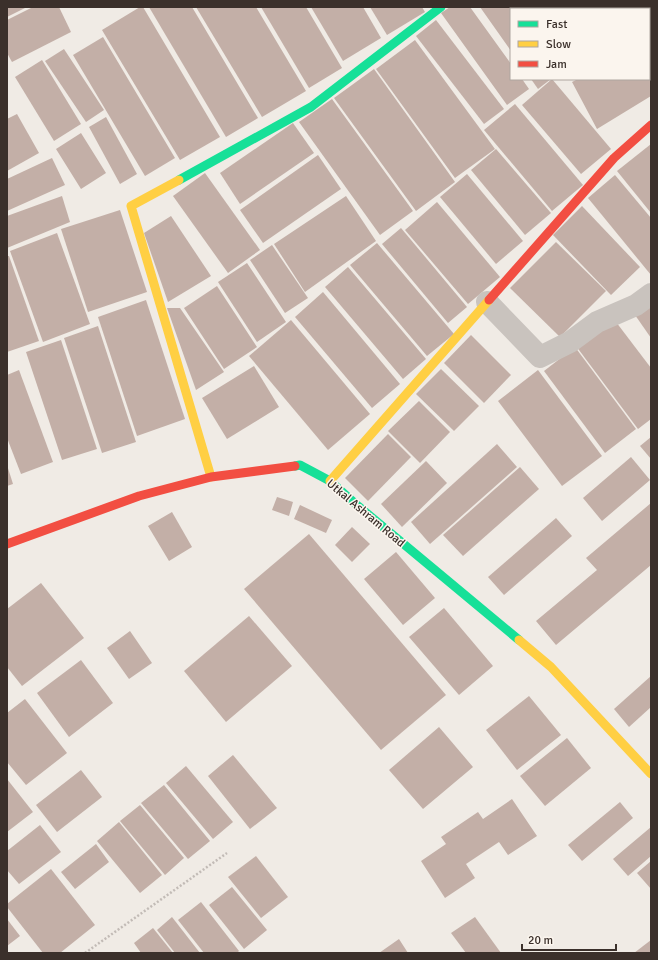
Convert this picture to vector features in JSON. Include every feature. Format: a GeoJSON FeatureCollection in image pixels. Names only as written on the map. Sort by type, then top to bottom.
{"type":"FeatureCollection","features":[{"type":"Feature","properties":{"kind":"street"},"geometry":{"type":"LineString","coordinates":[[211,477],[131,206],[311,107],[440,7]]}},
{"type":"Feature","properties":{"kind":"street"},"geometry":{"type":"LineString","coordinates":[[330,481],[614,158],[651,124]]}},
{"type":"Feature","properties":{"kind":"street"},"geometry":{"type":"LineString","coordinates":[[487,302],[540,357],[570,342],[597,322],[636,305],[651,294]]}},
{"type":"Feature","properties":{"kind":"street","name":"Utkal Ashram Road"},"geometry":{"type":"LineString","coordinates":[[7,544],[139,496],[211,477],[300,465],[330,481],[551,667],[651,774]]}},
{"type":"Feature","properties":{"kind":"path"},"geometry":{"type":"LineString","coordinates":[[85,953],[227,853]]}},
{"type":"Feature","properties":{"kind":"building"},"geometry":{"type":"Polygon","coordinates":[[[7,7],[27,7],[7,17],[7,7]]]}},
{"type":"Feature","properties":{"kind":"building"},"geometry":{"type":"Polygon","coordinates":[[[33,7],[59,7],[71,32],[12,62],[7,53],[7,20],[33,7]]]}},
{"type":"Feature","properties":{"kind":"building"},"geometry":{"type":"Polygon","coordinates":[[[140,7],[143,7],[220,137],[180,160],[102,30],[140,7]]]}},
{"type":"Feature","properties":{"kind":"building"},"geometry":{"type":"Polygon","coordinates":[[[149,7],[192,7],[258,118],[226,137],[149,7]]]}},
{"type":"Feature","properties":{"kind":"building"},"geometry":{"type":"Polygon","coordinates":[[[196,7],[256,7],[306,91],[262,117],[196,7]]]}},
{"type":"Feature","properties":{"kind":"building"},"geometry":{"type":"Polygon","coordinates":[[[261,7],[306,7],[342,68],[309,88],[261,7]]]}},
{"type":"Feature","properties":{"kind":"building"},"geometry":{"type":"Polygon","coordinates":[[[311,7],[363,7],[381,38],[343,61],[311,7]]]}},
{"type":"Feature","properties":{"kind":"building"},"geometry":{"type":"Polygon","coordinates":[[[370,7],[422,7],[425,12],[387,35],[370,7]]]}},
{"type":"Feature","properties":{"kind":"building"},"geometry":{"type":"Polygon","coordinates":[[[450,7],[470,7],[510,63],[510,80],[523,80],[529,89],[507,105],[441,13],[450,7]]]}},
{"type":"Feature","properties":{"kind":"building"},"geometry":{"type":"Polygon","coordinates":[[[480,7],[512,7],[510,8],[510,50],[480,7]]]}},
{"type":"Feature","properties":{"kind":"building"},"geometry":{"type":"Polygon","coordinates":[[[526,7],[629,7],[628,8],[526,7]]]}},
{"type":"Feature","properties":{"kind":"building"},"geometry":{"type":"Polygon","coordinates":[[[651,7],[651,35],[650,8],[632,8],[651,7]]]}},
{"type":"Feature","properties":{"kind":"building"},"geometry":{"type":"Polygon","coordinates":[[[436,20],[504,109],[484,124],[416,36],[436,20]]]}},
{"type":"Feature","properties":{"kind":"building"},"geometry":{"type":"Polygon","coordinates":[[[103,37],[175,158],[145,176],[73,55],[103,37]]]}},
{"type":"Feature","properties":{"kind":"building"},"geometry":{"type":"Polygon","coordinates":[[[415,40],[495,149],[455,178],[376,69],[415,40]]]}},
{"type":"Feature","properties":{"kind":"building"},"geometry":{"type":"Polygon","coordinates":[[[650,40],[651,96],[597,129],[572,82],[576,80],[650,80],[650,40]]]}},
{"type":"Feature","properties":{"kind":"building"},"geometry":{"type":"Polygon","coordinates":[[[64,49],[104,110],[86,122],[45,61],[64,49]]]}},
{"type":"Feature","properties":{"kind":"building"},"geometry":{"type":"Polygon","coordinates":[[[42,60],[81,124],[54,141],[15,77],[42,60]]]}},
{"type":"Feature","properties":{"kind":"building"},"geometry":{"type":"Polygon","coordinates":[[[374,69],[455,182],[416,211],[334,98],[374,69]]]}},
{"type":"Feature","properties":{"kind":"building"},"geometry":{"type":"Polygon","coordinates":[[[532,80],[550,80],[538,89],[532,80]]]}},
{"type":"Feature","properties":{"kind":"building"},"geometry":{"type":"Polygon","coordinates":[[[551,80],[553,80],[611,149],[581,174],[522,105],[551,80]]]}},
{"type":"Feature","properties":{"kind":"building"},"geometry":{"type":"Polygon","coordinates":[[[332,99],[413,211],[380,235],[299,122],[332,99]]]}},
{"type":"Feature","properties":{"kind":"building"},"geometry":{"type":"Polygon","coordinates":[[[515,104],[583,185],[552,211],[484,130],[515,104]]]}},
{"type":"Feature","properties":{"kind":"building"},"geometry":{"type":"Polygon","coordinates":[[[17,114],[39,153],[7,171],[7,119],[17,114]]]}},
{"type":"Feature","properties":{"kind":"building"},"geometry":{"type":"Polygon","coordinates":[[[106,117],[137,174],[120,184],[89,127],[106,117]]]}},
{"type":"Feature","properties":{"kind":"building"},"geometry":{"type":"Polygon","coordinates":[[[293,123],[314,153],[240,204],[220,173],[293,123]]]}},
{"type":"Feature","properties":{"kind":"building"},"geometry":{"type":"Polygon","coordinates":[[[81,133],[106,173],[81,189],[56,149],[81,133]]]}},
{"type":"Feature","properties":{"kind":"building"},"geometry":{"type":"Polygon","coordinates":[[[651,144],[651,213],[617,171],[651,144]]]}},
{"type":"Feature","properties":{"kind":"building"},"geometry":{"type":"Polygon","coordinates":[[[496,149],[551,213],[525,235],[471,170],[496,149]]]}},
{"type":"Feature","properties":{"kind":"building"},"geometry":{"type":"Polygon","coordinates":[[[318,155],[341,189],[263,243],[240,210],[318,155]]]}},
{"type":"Feature","properties":{"kind":"building"},"geometry":{"type":"Polygon","coordinates":[[[52,158],[65,185],[7,211],[7,179],[52,158]]]}},
{"type":"Feature","properties":{"kind":"building"},"geometry":{"type":"Polygon","coordinates":[[[205,173],[260,250],[228,273],[173,196],[205,173]]]}},
{"type":"Feature","properties":{"kind":"building"},"geometry":{"type":"Polygon","coordinates":[[[467,174],[523,241],[496,264],[440,197],[467,174]]]}},
{"type":"Feature","properties":{"kind":"building"},"geometry":{"type":"Polygon","coordinates":[[[615,175],[651,218],[651,275],[588,198],[615,175]]]}},
{"type":"Feature","properties":{"kind":"building"},"geometry":{"type":"Polygon","coordinates":[[[62,196],[70,222],[7,248],[7,216],[62,196]]]}},
{"type":"Feature","properties":{"kind":"building"},"geometry":{"type":"Polygon","coordinates":[[[346,196],[376,241],[305,292],[274,244],[346,196]]]}},
{"type":"Feature","properties":{"kind":"building"},"geometry":{"type":"Polygon","coordinates":[[[437,202],[500,277],[468,304],[405,230],[437,202]]]}},
{"type":"Feature","properties":{"kind":"building"},"geometry":{"type":"Polygon","coordinates":[[[582,206],[640,267],[611,295],[553,235],[582,206]]]}},
{"type":"Feature","properties":{"kind":"building"},"geometry":{"type":"Polygon","coordinates":[[[120,210],[147,292],[88,312],[61,229],[120,210]]]}},
{"type":"Feature","properties":{"kind":"building"},"geometry":{"type":"Polygon","coordinates":[[[171,216],[211,276],[168,302],[144,233],[171,216]]]}},
{"type":"Feature","properties":{"kind":"building"},"geometry":{"type":"Polygon","coordinates":[[[401,228],[467,307],[448,323],[382,244],[401,228]]]}},
{"type":"Feature","properties":{"kind":"building"},"geometry":{"type":"Polygon","coordinates":[[[57,233],[90,324],[43,342],[10,251],[57,233]]]}},
{"type":"Feature","properties":{"kind":"building"},"geometry":{"type":"Polygon","coordinates":[[[556,242],[606,291],[560,337],[510,288],[556,242]]]}},
{"type":"Feature","properties":{"kind":"building"},"geometry":{"type":"Polygon","coordinates":[[[377,243],[454,334],[427,356],[350,265],[377,243]]]}},
{"type":"Feature","properties":{"kind":"building"},"geometry":{"type":"Polygon","coordinates":[[[272,245],[308,298],[285,313],[250,260],[272,245]]]}},
{"type":"Feature","properties":{"kind":"building"},"geometry":{"type":"Polygon","coordinates":[[[7,256],[9,256],[39,341],[7,352],[7,256]]]}},
{"type":"Feature","properties":{"kind":"building"},"geometry":{"type":"Polygon","coordinates":[[[247,263],[286,322],[257,342],[218,282],[247,263]]]}},
{"type":"Feature","properties":{"kind":"building"},"geometry":{"type":"Polygon","coordinates":[[[348,267],[426,359],[403,379],[325,287],[348,267]]]}},
{"type":"Feature","properties":{"kind":"building"},"geometry":{"type":"Polygon","coordinates":[[[217,286],[257,347],[224,369],[184,308],[217,286]]]}},
{"type":"Feature","properties":{"kind":"building"},"geometry":{"type":"Polygon","coordinates":[[[323,292],[400,384],[372,408],[295,317],[323,292]]]}},
{"type":"Feature","properties":{"kind":"building"},"geometry":{"type":"Polygon","coordinates":[[[146,300],[185,419],[137,436],[98,317],[146,300]]]}},
{"type":"Feature","properties":{"kind":"building"},"geometry":{"type":"Polygon","coordinates":[[[651,303],[651,338],[635,315],[651,303]]]}},
{"type":"Feature","properties":{"kind":"building"},"geometry":{"type":"Polygon","coordinates":[[[167,308],[180,308],[224,372],[196,390],[167,308]]]}},
{"type":"Feature","properties":{"kind":"building"},"geometry":{"type":"Polygon","coordinates":[[[613,318],[651,368],[651,419],[638,429],[576,346],[613,318]]]}},
{"type":"Feature","properties":{"kind":"building"},"geometry":{"type":"Polygon","coordinates":[[[291,320],[370,414],[328,450],[249,356],[291,320]]]}},
{"type":"Feature","properties":{"kind":"building"},"geometry":{"type":"Polygon","coordinates":[[[98,326],[136,442],[102,453],[64,338],[98,326]]]}},
{"type":"Feature","properties":{"kind":"building"},"geometry":{"type":"Polygon","coordinates":[[[471,335],[511,375],[484,403],[444,363],[471,335]]]}},
{"type":"Feature","properties":{"kind":"building"},"geometry":{"type":"Polygon","coordinates":[[[61,340],[97,449],[62,460],[26,352],[61,340]]]}},
{"type":"Feature","properties":{"kind":"building"},"geometry":{"type":"Polygon","coordinates":[[[575,347],[636,429],[605,453],[544,371],[575,347]]]}},
{"type":"Feature","properties":{"kind":"building"},"geometry":{"type":"Polygon","coordinates":[[[254,366],[279,407],[227,439],[202,398],[254,366]]]}},
{"type":"Feature","properties":{"kind":"building"},"geometry":{"type":"Polygon","coordinates":[[[441,369],[479,406],[454,431],[416,394],[441,369]]]}},
{"type":"Feature","properties":{"kind":"building"},"geometry":{"type":"Polygon","coordinates":[[[19,370],[53,462],[21,474],[7,438],[7,375],[19,370]]]}},
{"type":"Feature","properties":{"kind":"building"},"geometry":{"type":"Polygon","coordinates":[[[538,370],[602,456],[562,486],[498,401],[538,370]]]}},
{"type":"Feature","properties":{"kind":"building"},"geometry":{"type":"Polygon","coordinates":[[[419,401],[450,432],[420,463],[388,431],[419,401]]]}},
{"type":"Feature","properties":{"kind":"building"},"geometry":{"type":"Polygon","coordinates":[[[388,434],[411,457],[368,501],[345,478],[388,434]]]}},
{"type":"Feature","properties":{"kind":"building"},"geometry":{"type":"Polygon","coordinates":[[[651,437],[651,459],[640,446],[651,437]]]}},
{"type":"Feature","properties":{"kind":"building"},"geometry":{"type":"Polygon","coordinates":[[[497,444],[517,467],[430,544],[411,522],[497,444]]]}},
{"type":"Feature","properties":{"kind":"building"},"geometry":{"type":"Polygon","coordinates":[[[631,457],[650,480],[602,521],[583,498],[631,457]]]}},
{"type":"Feature","properties":{"kind":"building"},"geometry":{"type":"Polygon","coordinates":[[[426,461],[447,483],[402,527],[381,504],[426,461]]]}},
{"type":"Feature","properties":{"kind":"building"},"geometry":{"type":"Polygon","coordinates":[[[7,465],[13,484],[7,486],[7,465]]]}},
{"type":"Feature","properties":{"kind":"building"},"geometry":{"type":"Polygon","coordinates":[[[520,467],[539,489],[463,556],[443,535],[520,467]]]}},
{"type":"Feature","properties":{"kind":"building"},"geometry":{"type":"Polygon","coordinates":[[[277,497],[293,502],[289,516],[272,510],[277,497]]]}},
{"type":"Feature","properties":{"kind":"building"},"geometry":{"type":"Polygon","coordinates":[[[651,503],[651,565],[556,645],[536,621],[597,570],[586,558],[651,503]]]}},
{"type":"Feature","properties":{"kind":"building"},"geometry":{"type":"Polygon","coordinates":[[[300,505],[332,520],[326,533],[294,519],[300,505]]]}},
{"type":"Feature","properties":{"kind":"building"},"geometry":{"type":"Polygon","coordinates":[[[172,512],[192,547],[169,561],[148,526],[172,512]]]}},
{"type":"Feature","properties":{"kind":"building"},"geometry":{"type":"Polygon","coordinates":[[[556,518],[572,536],[504,595],[488,577],[556,518]]]}},
{"type":"Feature","properties":{"kind":"building"},"geometry":{"type":"Polygon","coordinates":[[[352,527],[370,544],[352,562],[335,545],[352,527]]]}},
{"type":"Feature","properties":{"kind":"building"},"geometry":{"type":"Polygon","coordinates":[[[309,534],[446,695],[381,750],[244,589],[309,534]]]}},
{"type":"Feature","properties":{"kind":"building"},"geometry":{"type":"Polygon","coordinates":[[[396,552],[435,598],[403,625],[364,579],[396,552]]]}},
{"type":"Feature","properties":{"kind":"building"},"geometry":{"type":"Polygon","coordinates":[[[41,583],[84,638],[22,686],[7,667],[7,609],[41,583]]]}},
{"type":"Feature","properties":{"kind":"building"},"geometry":{"type":"Polygon","coordinates":[[[444,608],[493,666],[459,695],[409,637],[444,608]]]}},
{"type":"Feature","properties":{"kind":"building"},"geometry":{"type":"Polygon","coordinates":[[[249,616],[292,666],[226,722],[184,671],[249,616]]]}},
{"type":"Feature","properties":{"kind":"building"},"geometry":{"type":"Polygon","coordinates":[[[130,631],[152,663],[129,679],[107,648],[130,631]]]}},
{"type":"Feature","properties":{"kind":"building"},"geometry":{"type":"Polygon","coordinates":[[[81,660],[113,703],[69,737],[37,693],[81,660]]]}},
{"type":"Feature","properties":{"kind":"building"},"geometry":{"type":"Polygon","coordinates":[[[651,676],[651,707],[629,727],[614,709],[651,676]]]}},
{"type":"Feature","properties":{"kind":"building"},"geometry":{"type":"Polygon","coordinates":[[[529,696],[561,735],[517,770],[486,730],[529,696]]]}},
{"type":"Feature","properties":{"kind":"building"},"geometry":{"type":"Polygon","coordinates":[[[25,699],[67,753],[26,785],[7,762],[7,713],[25,699]]]}},
{"type":"Feature","properties":{"kind":"building"},"geometry":{"type":"Polygon","coordinates":[[[439,727],[473,767],[423,809],[389,770],[439,727]]]}},
{"type":"Feature","properties":{"kind":"building"},"geometry":{"type":"Polygon","coordinates":[[[567,738],[591,768],[545,806],[520,776],[567,738]]]}},
{"type":"Feature","properties":{"kind":"building"},"geometry":{"type":"Polygon","coordinates":[[[233,755],[277,808],[250,829],[208,776],[233,755]]]}},
{"type":"Feature","properties":{"kind":"building"},"geometry":{"type":"Polygon","coordinates":[[[186,766],[233,822],[213,839],[166,783],[186,766]]]}},
{"type":"Feature","properties":{"kind":"building"},"geometry":{"type":"Polygon","coordinates":[[[81,770],[102,797],[57,832],[36,805],[81,770]]]}},
{"type":"Feature","properties":{"kind":"building"},"geometry":{"type":"Polygon","coordinates":[[[7,779],[33,812],[7,832],[7,779]]]}},
{"type":"Feature","properties":{"kind":"building"},"geometry":{"type":"Polygon","coordinates":[[[164,785],[210,841],[188,859],[141,803],[164,785]]]}},
{"type":"Feature","properties":{"kind":"building"},"geometry":{"type":"Polygon","coordinates":[[[512,799],[537,836],[508,855],[499,842],[466,864],[475,878],[445,898],[421,861],[446,844],[441,837],[478,812],[483,819],[512,799]]]}},
{"type":"Feature","properties":{"kind":"building"},"geometry":{"type":"Polygon","coordinates":[[[620,802],[633,818],[582,861],[568,845],[620,802]]]}},
{"type":"Feature","properties":{"kind":"building"},"geometry":{"type":"Polygon","coordinates":[[[140,805],[184,858],[165,875],[120,821],[140,805]]]}},
{"type":"Feature","properties":{"kind":"building"},"geometry":{"type":"Polygon","coordinates":[[[119,822],[162,875],[140,893],[97,841],[119,822]]]}},
{"type":"Feature","properties":{"kind":"building"},"geometry":{"type":"Polygon","coordinates":[[[40,825],[61,852],[19,884],[7,870],[7,851],[40,825]]]}},
{"type":"Feature","properties":{"kind":"building"},"geometry":{"type":"Polygon","coordinates":[[[651,827],[651,856],[628,876],[613,859],[651,827]]]}},
{"type":"Feature","properties":{"kind":"building"},"geometry":{"type":"Polygon","coordinates":[[[96,844],[109,862],[75,889],[61,872],[96,844]]]}},
{"type":"Feature","properties":{"kind":"building"},"geometry":{"type":"Polygon","coordinates":[[[256,856],[288,897],[261,918],[228,877],[256,856]]]}},
{"type":"Feature","properties":{"kind":"building"},"geometry":{"type":"Polygon","coordinates":[[[651,861],[651,889],[637,873],[651,861]]]}},
{"type":"Feature","properties":{"kind":"building"},"geometry":{"type":"Polygon","coordinates":[[[51,869],[95,925],[60,953],[43,953],[7,907],[7,904],[51,869]]]}},
{"type":"Feature","properties":{"kind":"building"},"geometry":{"type":"Polygon","coordinates":[[[232,887],[267,930],[244,949],[209,905],[232,887]]]}},
{"type":"Feature","properties":{"kind":"building"},"geometry":{"type":"Polygon","coordinates":[[[201,902],[239,951],[237,953],[204,953],[178,920],[201,902]]]}},
{"type":"Feature","properties":{"kind":"building"},"geometry":{"type":"Polygon","coordinates":[[[172,917],[200,953],[175,953],[157,930],[172,917]]]}},
{"type":"Feature","properties":{"kind":"building"},"geometry":{"type":"Polygon","coordinates":[[[475,917],[501,953],[466,953],[451,933],[475,917]]]}},
{"type":"Feature","properties":{"kind":"building"},"geometry":{"type":"Polygon","coordinates":[[[7,919],[20,936],[7,946],[7,919]]]}},
{"type":"Feature","properties":{"kind":"building"},"geometry":{"type":"Polygon","coordinates":[[[153,928],[173,953],[141,953],[134,943],[153,928]]]}},
{"type":"Feature","properties":{"kind":"building"},"geometry":{"type":"Polygon","coordinates":[[[399,939],[408,953],[379,953],[399,939]]]}},
{"type":"Feature","properties":{"kind":"building"},"geometry":{"type":"Polygon","coordinates":[[[651,940],[651,953],[634,953],[651,940]]]}},
{"type":"Feature","properties":{"kind":"traffic: fast"},"geometry":{"type":"LineString","coordinates":[[179,180],[311,107],[441,7]]}},
{"type":"Feature","properties":{"kind":"traffic: fast"},"geometry":{"type":"LineString","coordinates":[[295,466],[300,465],[330,481],[519,640]]}},
{"type":"Feature","properties":{"kind":"traffic: slow"},"geometry":{"type":"LineString","coordinates":[[179,180],[131,206],[211,477]]}},
{"type":"Feature","properties":{"kind":"traffic: slow"},"geometry":{"type":"LineString","coordinates":[[330,481],[489,300]]}},
{"type":"Feature","properties":{"kind":"traffic: slow"},"geometry":{"type":"LineString","coordinates":[[519,640],[551,667],[651,774]]}},
{"type":"Feature","properties":{"kind":"traffic: jam"},"geometry":{"type":"LineString","coordinates":[[489,300],[614,158],[651,125]]}},
{"type":"Feature","properties":{"kind":"traffic: jam"},"geometry":{"type":"LineString","coordinates":[[7,544],[139,496],[211,477],[295,466]]}}]}
